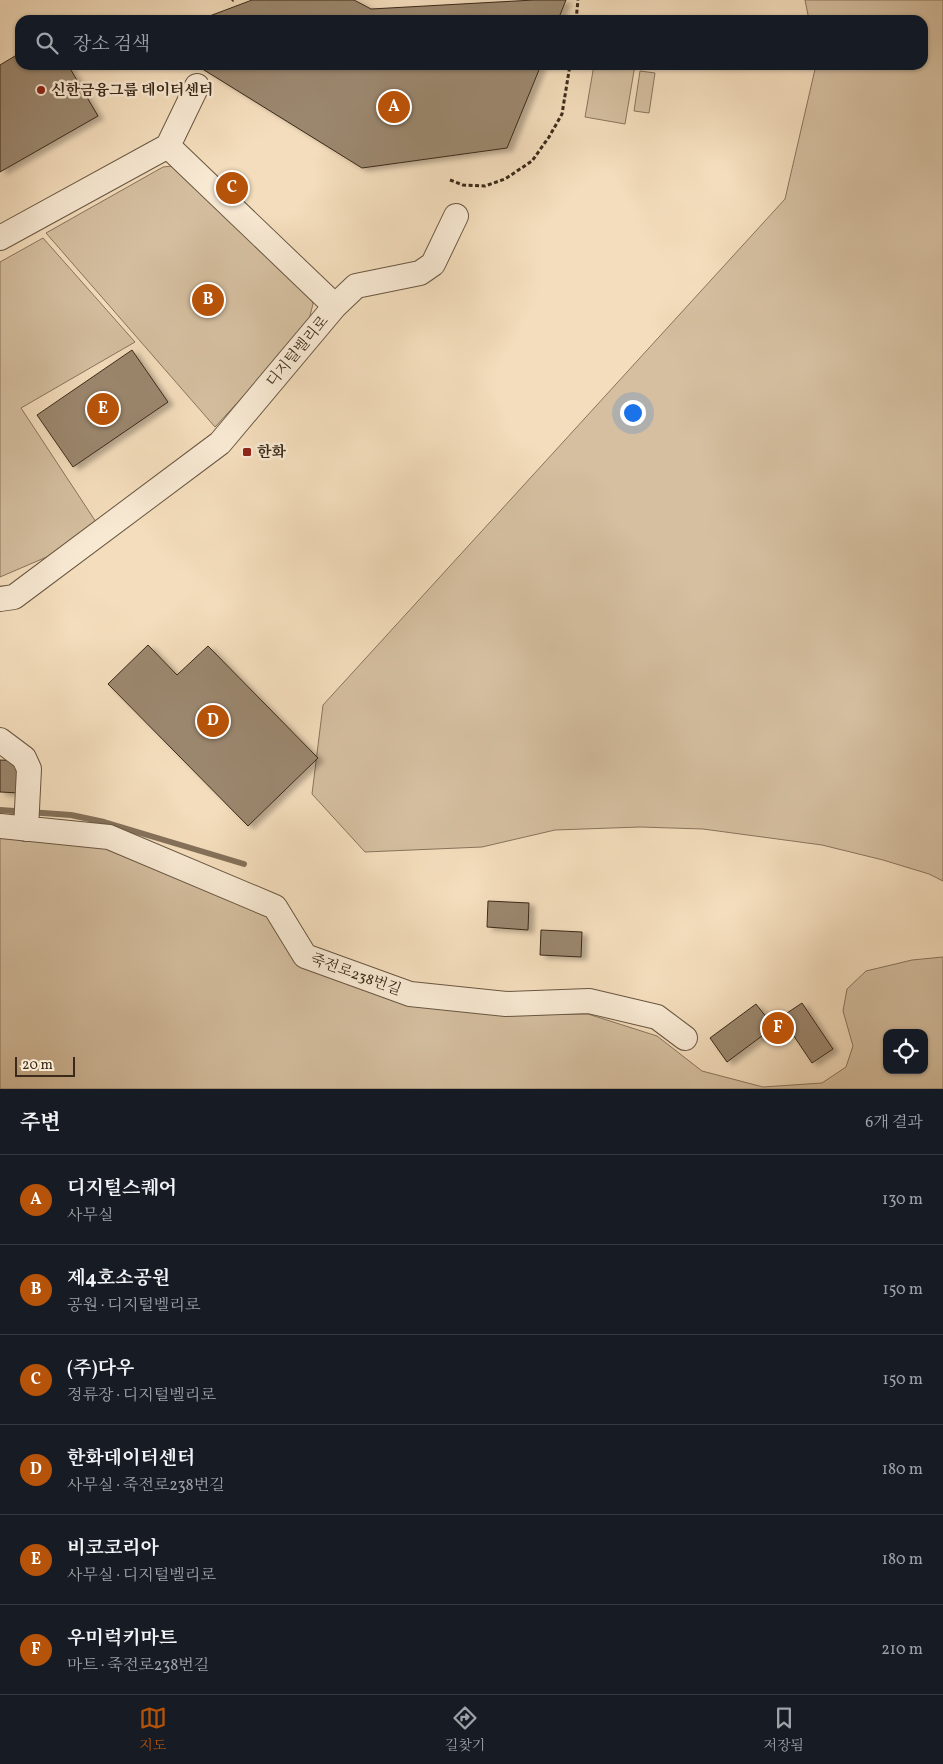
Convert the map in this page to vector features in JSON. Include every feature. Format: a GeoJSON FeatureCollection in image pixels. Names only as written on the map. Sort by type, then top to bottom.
{"type":"FeatureCollection","features":[{"type":"Feature","properties":{"kind":"street"},"geometry":{"type":"LineString","coordinates":[[0,238],[168,146],[197,86]]}},
{"type":"Feature","properties":{"kind":"street","name":"디지털벨리로"},"geometry":{"type":"LineString","coordinates":[[0,599],[14,597],[220,443],[335,306],[168,146]]}},
{"type":"Feature","properties":{"kind":"street"},"geometry":{"type":"LineString","coordinates":[[335,306],[356,286],[420,273],[433,264],[456,216]]}},
{"type":"Feature","properties":{"kind":"street"},"geometry":{"type":"LineString","coordinates":[[0,740],[24,758],[30,769],[26,828]]}},
{"type":"Feature","properties":{"kind":"street","name":"죽전로238번길"},"geometry":{"type":"LineString","coordinates":[[0,826],[109,837],[275,907],[305,956],[410,994],[506,1004],[589,1001],[656,1017],[685,1038]]}},
{"type":"Feature","properties":{"kind":"path"},"geometry":{"type":"LineString","coordinates":[[576,15],[578,0]]}},
{"type":"Feature","properties":{"kind":"path"},"geometry":{"type":"LineString","coordinates":[[450,180],[463,186],[485,186],[505,179],[532,161],[562,114],[569,70]]}},
{"type":"Feature","properties":{"kind":"shaded area"},"geometry":{"type":"Polygon","coordinates":[[[805,0],[943,0],[943,881],[929,874],[883,860],[822,845],[703,829],[640,827],[555,830],[482,847],[365,852],[312,794],[323,705],[785,199],[815,70],[928,70],[928,15],[808,15],[805,0]]]}},
{"type":"Feature","properties":{"kind":"shaded area"},"geometry":{"type":"Polygon","coordinates":[[[593,70],[634,70],[625,124],[585,117],[593,70]]]}},
{"type":"Feature","properties":{"kind":"shaded area"},"geometry":{"type":"Polygon","coordinates":[[[640,71],[655,73],[649,113],[634,111],[640,71]]]}},
{"type":"Feature","properties":{"kind":"shaded area"},"geometry":{"type":"Polygon","coordinates":[[[172,166],[311,296],[313,304],[307,327],[215,427],[46,233],[163,167],[172,166]]]}},
{"type":"Feature","properties":{"kind":"shaded area"},"geometry":{"type":"Polygon","coordinates":[[[43,238],[135,342],[21,408],[96,522],[49,556],[0,577],[0,262],[43,238]]]}},
{"type":"Feature","properties":{"kind":"shaded area"},"geometry":{"type":"Polygon","coordinates":[[[0,835],[104,847],[270,915],[303,965],[510,1015],[588,1014],[657,1036],[702,1071],[763,1087],[822,1083],[846,1067],[853,1046],[843,1011],[847,989],[866,971],[912,960],[943,957],[943,1089],[0,1089],[0,835]]]}},
{"type":"Feature","properties":{"kind":"building"},"geometry":{"type":"Polygon","coordinates":[[[252,0],[354,0],[371,9],[566,0],[560,15],[212,15],[252,0]]]}},
{"type":"Feature","properties":{"kind":"building","name":"신한금융그룹 데이터센터"},"geometry":{"type":"Polygon","coordinates":[[[15,56],[15,70],[71,70],[98,116],[0,172],[0,65],[15,56]]]}},
{"type":"Feature","properties":{"kind":"building"},"geometry":{"type":"Polygon","coordinates":[[[204,70],[539,70],[507,148],[362,168],[204,70]]]}},
{"type":"Feature","properties":{"kind":"building"},"geometry":{"type":"Polygon","coordinates":[[[132,350],[168,402],[73,467],[37,415],[132,350]]]}},
{"type":"Feature","properties":{"kind":"building"},"geometry":{"type":"Polygon","coordinates":[[[148,645],[177,675],[208,646],[318,758],[248,826],[108,684],[148,645]]]}},
{"type":"Feature","properties":{"kind":"building"},"geometry":{"type":"Polygon","coordinates":[[[0,760],[22,761],[20,793],[0,792],[0,760]]]}},
{"type":"Feature","properties":{"kind":"building"},"geometry":{"type":"Polygon","coordinates":[[[488,901],[529,903],[528,930],[487,927],[488,901]]]}},
{"type":"Feature","properties":{"kind":"building"},"geometry":{"type":"Polygon","coordinates":[[[541,930],[582,932],[581,957],[540,955],[541,930]]]}},
{"type":"Feature","properties":{"kind":"building"},"geometry":{"type":"Polygon","coordinates":[[[802,1003],[833,1049],[812,1063],[781,1017],[802,1003]]]}},
{"type":"Feature","properties":{"kind":"building"},"geometry":{"type":"Polygon","coordinates":[[[756,1004],[774,1027],[727,1062],[710,1038],[756,1004]]]}},
{"type":"Feature","properties":{"kind":"waterway"},"geometry":{"type":"LineString","coordinates":[[0,810],[71,815],[104,822],[244,864]]}},
{"type":"Feature","properties":{"kind":"place","name":"신한금융그룹 데이터센터"},"geometry":{"type":"Point","coordinates":[41,90]}},
{"type":"Feature","properties":{"kind":"place","name":"디지털스퀘어"},"geometry":{"type":"Point","coordinates":[394,107]}},
{"type":"Feature","properties":{"kind":"place","name":"(주)다우"},"geometry":{"type":"Point","coordinates":[232,188]}},
{"type":"Feature","properties":{"kind":"place","name":"제4호소공원"},"geometry":{"type":"Point","coordinates":[208,300]}},
{"type":"Feature","properties":{"kind":"place","name":"비코코리아"},"geometry":{"type":"Point","coordinates":[103,409]}},
{"type":"Feature","properties":{"kind":"place","name":"한화"},"geometry":{"type":"Point","coordinates":[247,452]}},
{"type":"Feature","properties":{"kind":"place","name":"한화데이터센터"},"geometry":{"type":"Point","coordinates":[213,721]}},
{"type":"Feature","properties":{"kind":"place","name":"우미럭키마트"},"geometry":{"type":"Point","coordinates":[778,1028]}}]}
